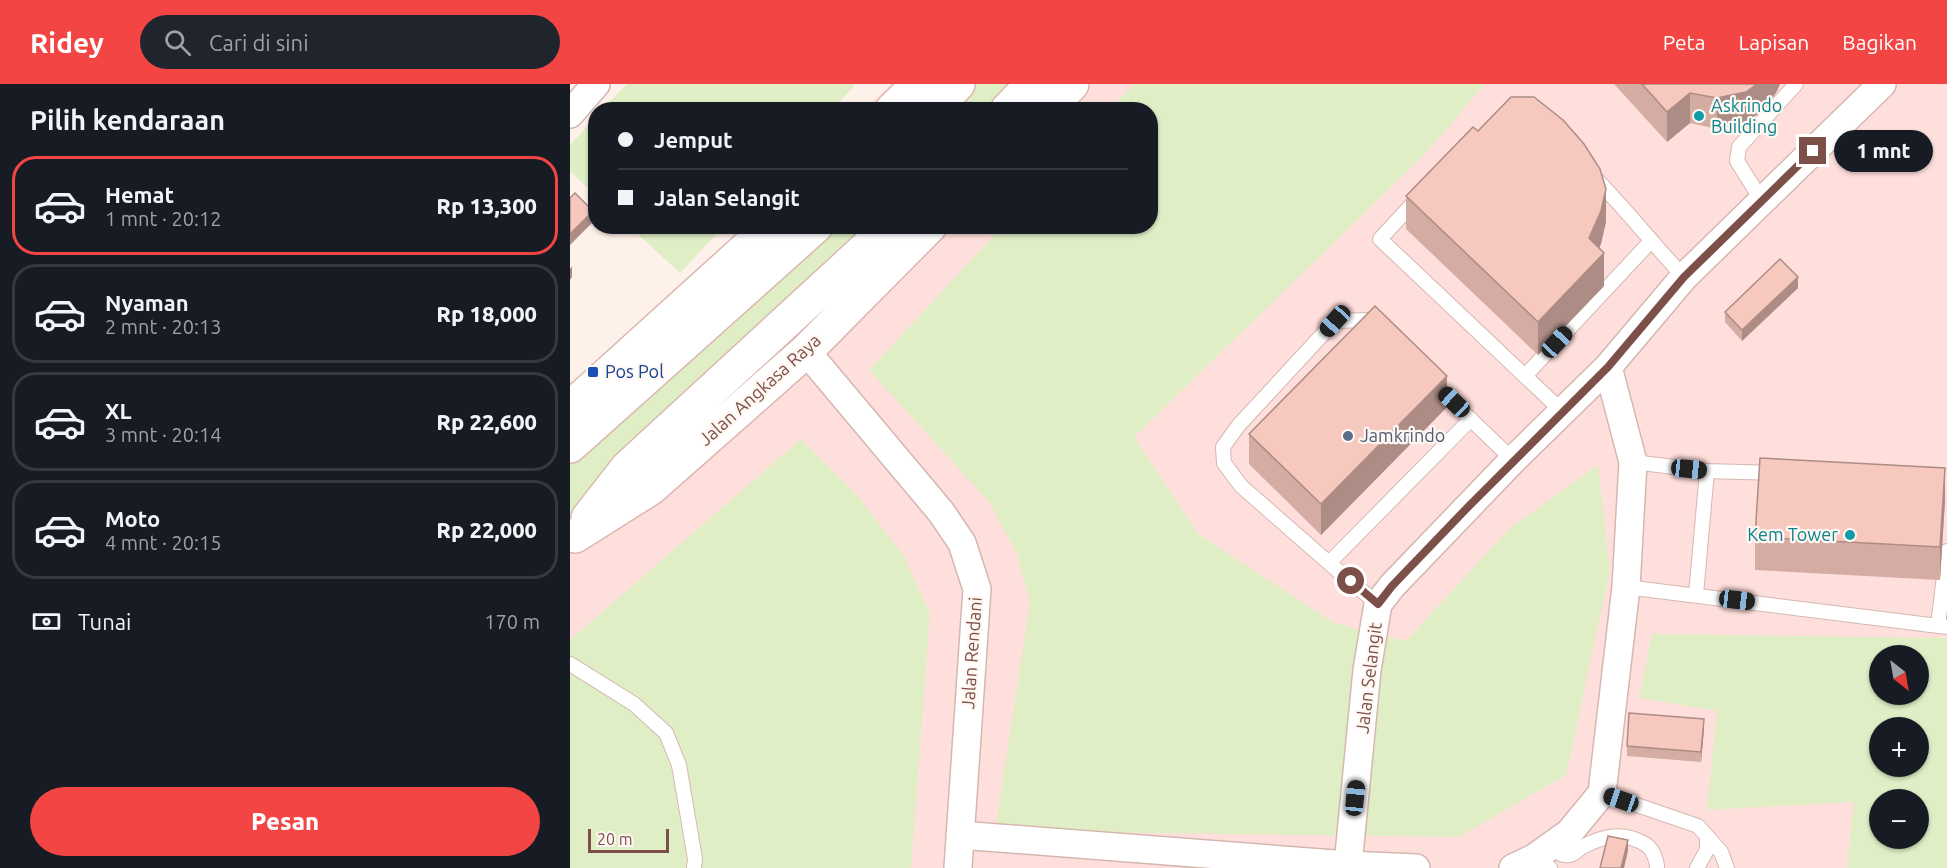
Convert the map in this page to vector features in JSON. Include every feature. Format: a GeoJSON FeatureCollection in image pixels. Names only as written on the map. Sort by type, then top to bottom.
{"type":"FeatureCollection","features":[{"type":"Feature","properties":{"kind":"main road"},"geometry":{"type":"LineString","coordinates":[[907,97],[958,84]]}},
{"type":"Feature","properties":{"kind":"main road"},"geometry":{"type":"LineString","coordinates":[[1015,102],[1032,84]]}},
{"type":"Feature","properties":{"kind":"main road"},"geometry":{"type":"LineString","coordinates":[[1055,102],[1072,84]]}},
{"type":"Feature","properties":{"kind":"main road"},"geometry":{"type":"LineString","coordinates":[[570,408],[762,234]]}},
{"type":"Feature","properties":{"kind":"main road"},"geometry":{"type":"LineString","coordinates":[[570,446],[807,234]]}},
{"type":"Feature","properties":{"kind":"main road","name":"Jalan Angkasa Raya"},"geometry":{"type":"LineString","coordinates":[[573,538],[627,468],[881,234]]}},
{"type":"Feature","properties":{"kind":"main road","name":"Jalan Angkasa Raya"},"geometry":{"type":"LineString","coordinates":[[573,538],[651,488],[806,351],[922,234]]}},
{"type":"Feature","properties":{"kind":"street"},"geometry":{"type":"LineString","coordinates":[[570,114],[596,84]]}},
{"type":"Feature","properties":{"kind":"street","name":"Jalan Selangit"},"geometry":{"type":"LineString","coordinates":[[1340,866],[1378,604],[1392,586],[1513,460],[1608,367],[1684,277],[1882,84]]}},
{"type":"Feature","properties":{"kind":"street","name":"Jalan Rendani"},"geometry":{"type":"LineString","coordinates":[[806,351],[941,512],[962,543],[977,589],[958,868]]}},
{"type":"Feature","properties":{"kind":"street"},"geometry":{"type":"LineString","coordinates":[[1537,860],[1569,833],[1602,793],[1626,587],[1633,462],[1608,367]]}},
{"type":"Feature","properties":{"kind":"street"},"geometry":{"type":"LineString","coordinates":[[960,835],[1340,866],[1416,868]]}},
{"type":"Feature","properties":{"kind":"lane"},"geometry":{"type":"LineString","coordinates":[[1762,201],[1737,161],[1739,147],[1796,84]]}},
{"type":"Feature","properties":{"kind":"lane"},"geometry":{"type":"LineString","coordinates":[[1583,166],[1684,277]]}},
{"type":"Feature","properties":{"kind":"lane"},"geometry":{"type":"LineString","coordinates":[[1431,184],[1380,239],[1563,411]]}},
{"type":"Feature","properties":{"kind":"lane"},"geometry":{"type":"LineString","coordinates":[[1525,376],[1651,241]]}},
{"type":"Feature","properties":{"kind":"lane"},"geometry":{"type":"LineString","coordinates":[[1378,604],[1241,486],[1224,463],[1223,447],[1239,426],[1335,321],[1367,320],[1384,337]]}},
{"type":"Feature","properties":{"kind":"lane"},"geometry":{"type":"LineString","coordinates":[[1428,378],[1513,460]]}},
{"type":"Feature","properties":{"kind":"lane"},"geometry":{"type":"LineString","coordinates":[[1329,563],[1471,419]]}},
{"type":"Feature","properties":{"kind":"lane"},"geometry":{"type":"LineString","coordinates":[[1633,462],[1707,471],[1787,473]]}},
{"type":"Feature","properties":{"kind":"lane"},"geometry":{"type":"LineString","coordinates":[[1696,595],[1707,471]]}},
{"type":"Feature","properties":{"kind":"lane"},"geometry":{"type":"LineString","coordinates":[[1626,587],[1943,626],[1947,551]]}},
{"type":"Feature","properties":{"kind":"lane"},"geometry":{"type":"LineString","coordinates":[[570,664],[634,704],[666,733],[679,765],[695,859],[694,868]]}},
{"type":"Feature","properties":{"kind":"lane"},"geometry":{"type":"LineString","coordinates":[[1602,793],[1698,826],[1721,852],[1727,868]]}},
{"type":"Feature","properties":{"kind":"lane"},"geometry":{"type":"LineString","coordinates":[[1537,860],[1559,854],[1571,855],[1613,835],[1627,836],[1648,846],[1657,863],[1657,868]]}},
{"type":"Feature","properties":{"kind":"lane"},"geometry":{"type":"LineString","coordinates":[[1697,868],[1707,850],[1707,836]]}},
{"type":"Feature","properties":{"kind":"shaded area"},"geometry":{"type":"Polygon","coordinates":[[[891,84],[1947,84],[1947,868],[570,868],[570,395],[737,234],[1158,234],[1158,102],[872,102],[891,84]]]}},
{"type":"Feature","properties":{"kind":"green space"},"geometry":{"type":"Polygon","coordinates":[[[627,84],[852,84],[854,86],[839,102],[610,102],[627,84]]]}},
{"type":"Feature","properties":{"kind":"green space"},"geometry":{"type":"Polygon","coordinates":[[[961,84],[1032,84],[1014,102],[943,102],[961,84]]]}},
{"type":"Feature","properties":{"kind":"green space"},"geometry":{"type":"Polygon","coordinates":[[[1134,84],[1485,84],[1425,154],[1134,437],[1198,534],[1334,623],[1406,641],[1510,528],[1598,465],[1610,570],[1566,775],[1459,837],[995,831],[1030,602],[1017,554],[990,503],[869,370],[995,234],[1158,234],[1158,102],[1117,102],[1134,84]]]}},
{"type":"Feature","properties":{"kind":"green space"},"geometry":{"type":"Polygon","coordinates":[[[588,126],[588,188],[570,171],[570,145],[588,126]]]}},
{"type":"Feature","properties":{"kind":"green space"},"geometry":{"type":"Polygon","coordinates":[[[638,234],[716,234],[680,273],[638,234]]]}},
{"type":"Feature","properties":{"kind":"green space"},"geometry":{"type":"Polygon","coordinates":[[[812,234],[882,234],[570,541],[570,446],[812,234]]]}},
{"type":"Feature","properties":{"kind":"green space"},"geometry":{"type":"Polygon","coordinates":[[[801,439],[858,496],[903,555],[930,613],[911,868],[570,868],[570,640],[801,439]]]}},
{"type":"Feature","properties":{"kind":"green space"},"geometry":{"type":"Polygon","coordinates":[[[1652,634],[1947,638],[1947,868],[1847,868],[1854,802],[1707,810],[1717,711],[1639,698],[1652,634]]]}},
{"type":"Feature","properties":{"kind":"building"},"geometry":{"type":"Polygon","coordinates":[[[1642,84],[1757,84],[1746,92],[1717,98],[1690,93],[1667,112],[1642,84]]]}},
{"type":"Feature","properties":{"kind":"building"},"geometry":{"type":"Polygon","coordinates":[[[1511,97],[1534,97],[1563,120],[1584,144],[1600,169],[1606,189],[1601,211],[1589,238],[1604,253],[1538,322],[1406,196],[1473,127],[1478,131],[1511,97]]]}},
{"type":"Feature","properties":{"kind":"building"},"geometry":{"type":"Polygon","coordinates":[[[575,193],[588,206],[588,216],[570,234],[570,198],[575,193]]]}},
{"type":"Feature","properties":{"kind":"building"},"geometry":{"type":"Polygon","coordinates":[[[1780,259],[1798,277],[1742,330],[1725,312],[1780,259]]]}},
{"type":"Feature","properties":{"kind":"building","name":"Jamkrindo"},"geometry":{"type":"Polygon","coordinates":[[[1375,306],[1447,376],[1321,504],[1249,434],[1375,306]]]}},
{"type":"Feature","properties":{"kind":"building"},"geometry":{"type":"Polygon","coordinates":[[[1760,458],[1945,468],[1940,547],[1755,537],[1760,458]]]}},
{"type":"Feature","properties":{"kind":"building"},"geometry":{"type":"Polygon","coordinates":[[[1629,713],[1704,719],[1701,752],[1627,746],[1629,713]]]}},
{"type":"Feature","properties":{"kind":"building"},"geometry":{"type":"Polygon","coordinates":[[[1608,836],[1628,840],[1621,868],[1600,868],[1608,836]]]}},
{"type":"Feature","properties":{"kind":"place","name":"Askrindo Building"},"geometry":{"type":"Point","coordinates":[1699,116]}},
{"type":"Feature","properties":{"kind":"place","name":"Pos Pol"},"geometry":{"type":"Point","coordinates":[593,372]}},
{"type":"Feature","properties":{"kind":"place","name":"Jamkrindo"},"geometry":{"type":"Point","coordinates":[1348,436]}},
{"type":"Feature","properties":{"kind":"place","name":"Kem Tower"},"geometry":{"type":"Point","coordinates":[1850,535]}},
{"type":"Feature","properties":{"kind":"route"},"geometry":{"type":"LineString","coordinates":[[1351,581],[1378,604],[1392,586],[1513,460],[1608,367],[1684,277],[1813,151]]}}]}
